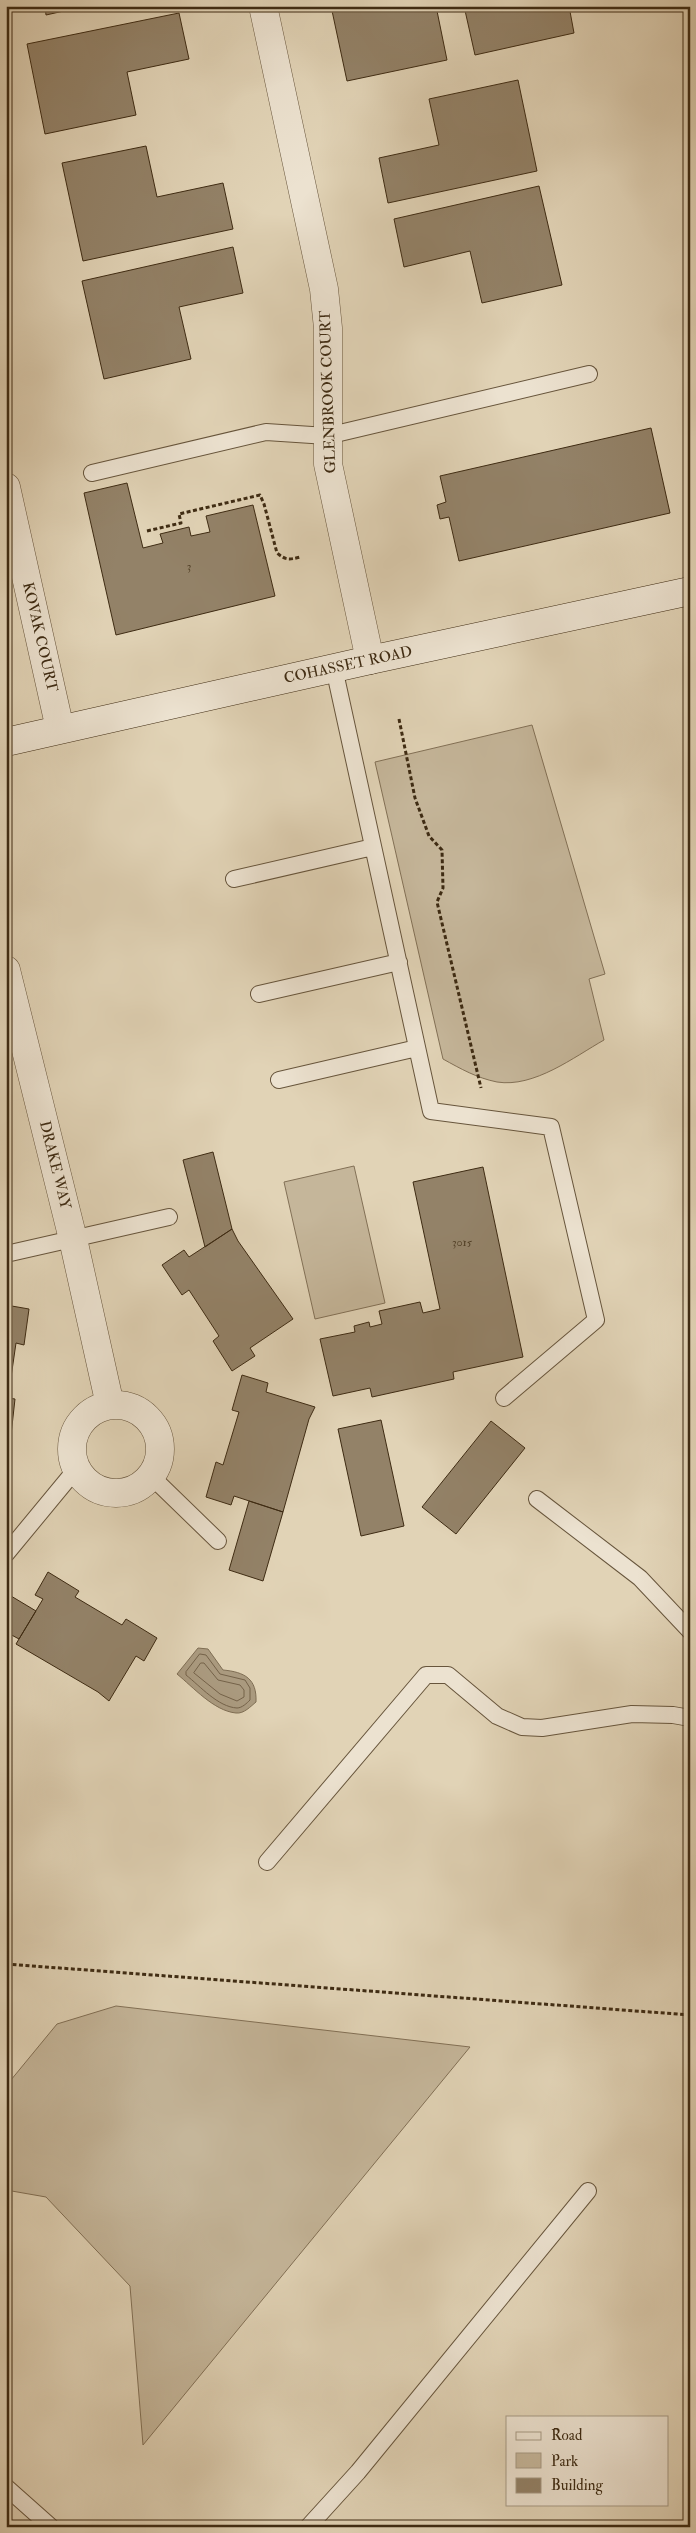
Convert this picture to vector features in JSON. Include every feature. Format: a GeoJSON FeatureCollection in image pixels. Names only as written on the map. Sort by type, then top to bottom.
{"type":"FeatureCollection","features":[{"type":"Feature","properties":{"kind":"street","name":"GLENBROOK COURT"},"geometry":{"type":"LineString","coordinates":[[263,6],[324,289],[328,328],[328,464],[370,660]]}},
{"type":"Feature","properties":{"kind":"street","name":"KOVAK COURT"},"geometry":{"type":"LineString","coordinates":[[6,487],[60,729]]}},
{"type":"Feature","properties":{"kind":"street","name":"COHASSET ROAD"},"geometry":{"type":"LineString","coordinates":[[6,742],[370,660],[690,591]]}},
{"type":"Feature","properties":{"kind":"street","name":"DRAKE WAY"},"geometry":{"type":"LineString","coordinates":[[6,970],[73,1239],[110,1405]]}},
{"type":"Feature","properties":{"kind":"street"},"geometry":{"type":"LineString","coordinates":[[110,1405],[125,1406],[139,1411],[150,1420],[158,1434],[160,1448],[158,1463],[150,1476],[133,1489],[111,1492],[96,1487],[85,1480],[77,1468],[73,1455],[73,1441],[78,1428],[86,1417],[97,1409],[110,1405]]}},
{"type":"Feature","properties":{"kind":"lane"},"geometry":{"type":"LineString","coordinates":[[92,473],[266,432],[327,436],[590,374]]}},
{"type":"Feature","properties":{"kind":"lane"},"geometry":{"type":"LineString","coordinates":[[334,668],[431,1111],[551,1126],[596,1320],[504,1398]]}},
{"type":"Feature","properties":{"kind":"lane"},"geometry":{"type":"LineString","coordinates":[[234,879],[373,847]]}},
{"type":"Feature","properties":{"kind":"lane"},"geometry":{"type":"LineString","coordinates":[[259,994],[399,962]]}},
{"type":"Feature","properties":{"kind":"lane"},"geometry":{"type":"LineString","coordinates":[[279,1080],[417,1048]]}},
{"type":"Feature","properties":{"kind":"lane"},"geometry":{"type":"LineString","coordinates":[[6,1254],[169,1217]]}},
{"type":"Feature","properties":{"kind":"lane"},"geometry":{"type":"LineString","coordinates":[[6,1554],[77,1468]]}},
{"type":"Feature","properties":{"kind":"lane"},"geometry":{"type":"LineString","coordinates":[[150,1476],[218,1540]]}},
{"type":"Feature","properties":{"kind":"lane"},"geometry":{"type":"LineString","coordinates":[[538,1498],[640,1578],[690,1631]]}},
{"type":"Feature","properties":{"kind":"lane"},"geometry":{"type":"LineString","coordinates":[[268,1862],[426,1675],[448,1675],[497,1716],[522,1728],[542,1728],[632,1714],[673,1715],[690,1718]]}},
{"type":"Feature","properties":{"kind":"lane"},"geometry":{"type":"LineString","coordinates":[[308,2527],[358,2472],[588,2190]]}},
{"type":"Feature","properties":{"kind":"lane"},"geometry":{"type":"LineString","coordinates":[[6,2487],[51,2527]]}},
{"type":"Feature","properties":{"kind":"path"},"geometry":{"type":"LineString","coordinates":[[147,531],[181,523],[179,514],[260,495],[277,553],[283,559],[290,560],[300,557]]}},
{"type":"Feature","properties":{"kind":"path"},"geometry":{"type":"LineString","coordinates":[[399,719],[415,798],[429,836],[442,850],[443,888],[438,902],[479,1082]]}},
{"type":"Feature","properties":{"kind":"path"},"geometry":{"type":"LineString","coordinates":[[6,1964],[690,2015]]}},
{"type":"Feature","properties":{"kind":"green space"},"geometry":{"type":"Polygon","coordinates":[[[532,725],[605,974],[589,979],[604,1040],[553,1070],[539,1076],[511,1083],[497,1082],[476,1076],[443,1059],[375,762],[532,725]]]}},
{"type":"Feature","properties":{"kind":"green space"},"geometry":{"type":"Polygon","coordinates":[[[354,1166],[385,1303],[315,1319],[284,1182],[354,1166]]]}},
{"type":"Feature","properties":{"kind":"green space"},"geometry":{"type":"Polygon","coordinates":[[[116,2006],[470,2047],[143,2445],[130,2286],[46,2197],[6,2190],[6,2086],[57,2024],[116,2006]]]}},
{"type":"Feature","properties":{"kind":"water"},"geometry":{"type":"Polygon","coordinates":[[[198,1648],[208,1649],[223,1670],[238,1673],[248,1678],[252,1682],[256,1694],[256,1702],[242,1712],[228,1711],[204,1698],[177,1674],[198,1648]]]}},
{"type":"Feature","properties":{"kind":"building"},"geometry":{"type":"Polygon","coordinates":[[[45,6],[86,6],[46,15],[45,6]]]}},
{"type":"Feature","properties":{"kind":"building"},"geometry":{"type":"Polygon","coordinates":[[[331,6],[436,6],[447,60],[347,81],[331,6]]]}},
{"type":"Feature","properties":{"kind":"building"},"geometry":{"type":"Polygon","coordinates":[[[464,6],[569,6],[574,33],[475,55],[464,6]]]}},
{"type":"Feature","properties":{"kind":"building"},"geometry":{"type":"Polygon","coordinates":[[[179,13],[189,59],[127,72],[136,115],[45,134],[27,44],[179,13]]]}},
{"type":"Feature","properties":{"kind":"building"},"geometry":{"type":"Polygon","coordinates":[[[518,80],[537,171],[388,203],[379,158],[439,145],[429,99],[518,80]]]}},
{"type":"Feature","properties":{"kind":"building"},"geometry":{"type":"Polygon","coordinates":[[[146,146],[157,197],[223,183],[233,229],[83,261],[62,163],[146,146]]]}},
{"type":"Feature","properties":{"kind":"building"},"geometry":{"type":"Polygon","coordinates":[[[539,186],[562,285],[482,303],[470,251],[404,267],[394,219],[539,186]]]}},
{"type":"Feature","properties":{"kind":"building"},"geometry":{"type":"Polygon","coordinates":[[[233,247],[243,293],[179,307],[191,359],[104,379],[82,281],[233,247]]]}},
{"type":"Feature","properties":{"kind":"building"},"geometry":{"type":"Polygon","coordinates":[[[651,428],[670,513],[459,561],[449,517],[440,519],[437,505],[446,502],[440,476],[651,428]]]}},
{"type":"Feature","properties":{"kind":"building"},"geometry":{"type":"Polygon","coordinates":[[[127,483],[143,548],[163,543],[160,534],[189,527],[191,536],[210,532],[206,516],[253,505],[275,596],[116,635],[84,493],[127,483]]]}},
{"type":"Feature","properties":{"kind":"building"},"geometry":{"type":"Polygon","coordinates":[[[213,1152],[232,1229],[205,1247],[183,1160],[213,1152]]]}},
{"type":"Feature","properties":{"kind":"building"},"geometry":{"type":"Polygon","coordinates":[[[483,1167],[523,1357],[453,1372],[454,1379],[372,1397],[370,1388],[333,1396],[320,1339],[355,1332],[354,1326],[369,1322],[370,1327],[382,1324],[379,1311],[420,1302],[423,1313],[440,1309],[413,1182],[483,1167]]]}},
{"type":"Feature","properties":{"kind":"building"},"geometry":{"type":"Polygon","coordinates":[[[232,1229],[238,1241],[293,1319],[250,1348],[255,1356],[232,1371],[213,1341],[219,1336],[189,1290],[182,1295],[162,1265],[184,1250],[189,1257],[232,1229]]]}},
{"type":"Feature","properties":{"kind":"building"},"geometry":{"type":"Polygon","coordinates":[[[6,1305],[29,1309],[24,1345],[16,1343],[8,1398],[15,1399],[11,1435],[6,1434],[6,1305]]]}},
{"type":"Feature","properties":{"kind":"building"},"geometry":{"type":"Polygon","coordinates":[[[242,1375],[268,1383],[266,1392],[315,1407],[309,1419],[283,1512],[234,1496],[231,1505],[206,1497],[216,1462],[223,1465],[239,1412],[232,1410],[242,1375]]]}},
{"type":"Feature","properties":{"kind":"building"},"geometry":{"type":"Polygon","coordinates":[[[381,1420],[404,1526],[361,1536],[338,1429],[381,1420]]]}},
{"type":"Feature","properties":{"kind":"building"},"geometry":{"type":"Polygon","coordinates":[[[491,1421],[525,1448],[456,1534],[422,1507],[491,1421]]]}},
{"type":"Feature","properties":{"kind":"building"},"geometry":{"type":"Polygon","coordinates":[[[249,1501],[283,1512],[263,1581],[229,1570],[249,1501]]]}},
{"type":"Feature","properties":{"kind":"building"},"geometry":{"type":"Polygon","coordinates":[[[48,1572],[79,1591],[75,1597],[122,1625],[126,1619],[157,1638],[144,1661],[136,1656],[109,1701],[98,1692],[16,1644],[43,1599],[35,1595],[48,1572]]]}},
{"type":"Feature","properties":{"kind":"building"},"geometry":{"type":"Polygon","coordinates":[[[6,1593],[36,1611],[19,1639],[6,1632],[6,1593]]]}}]}
